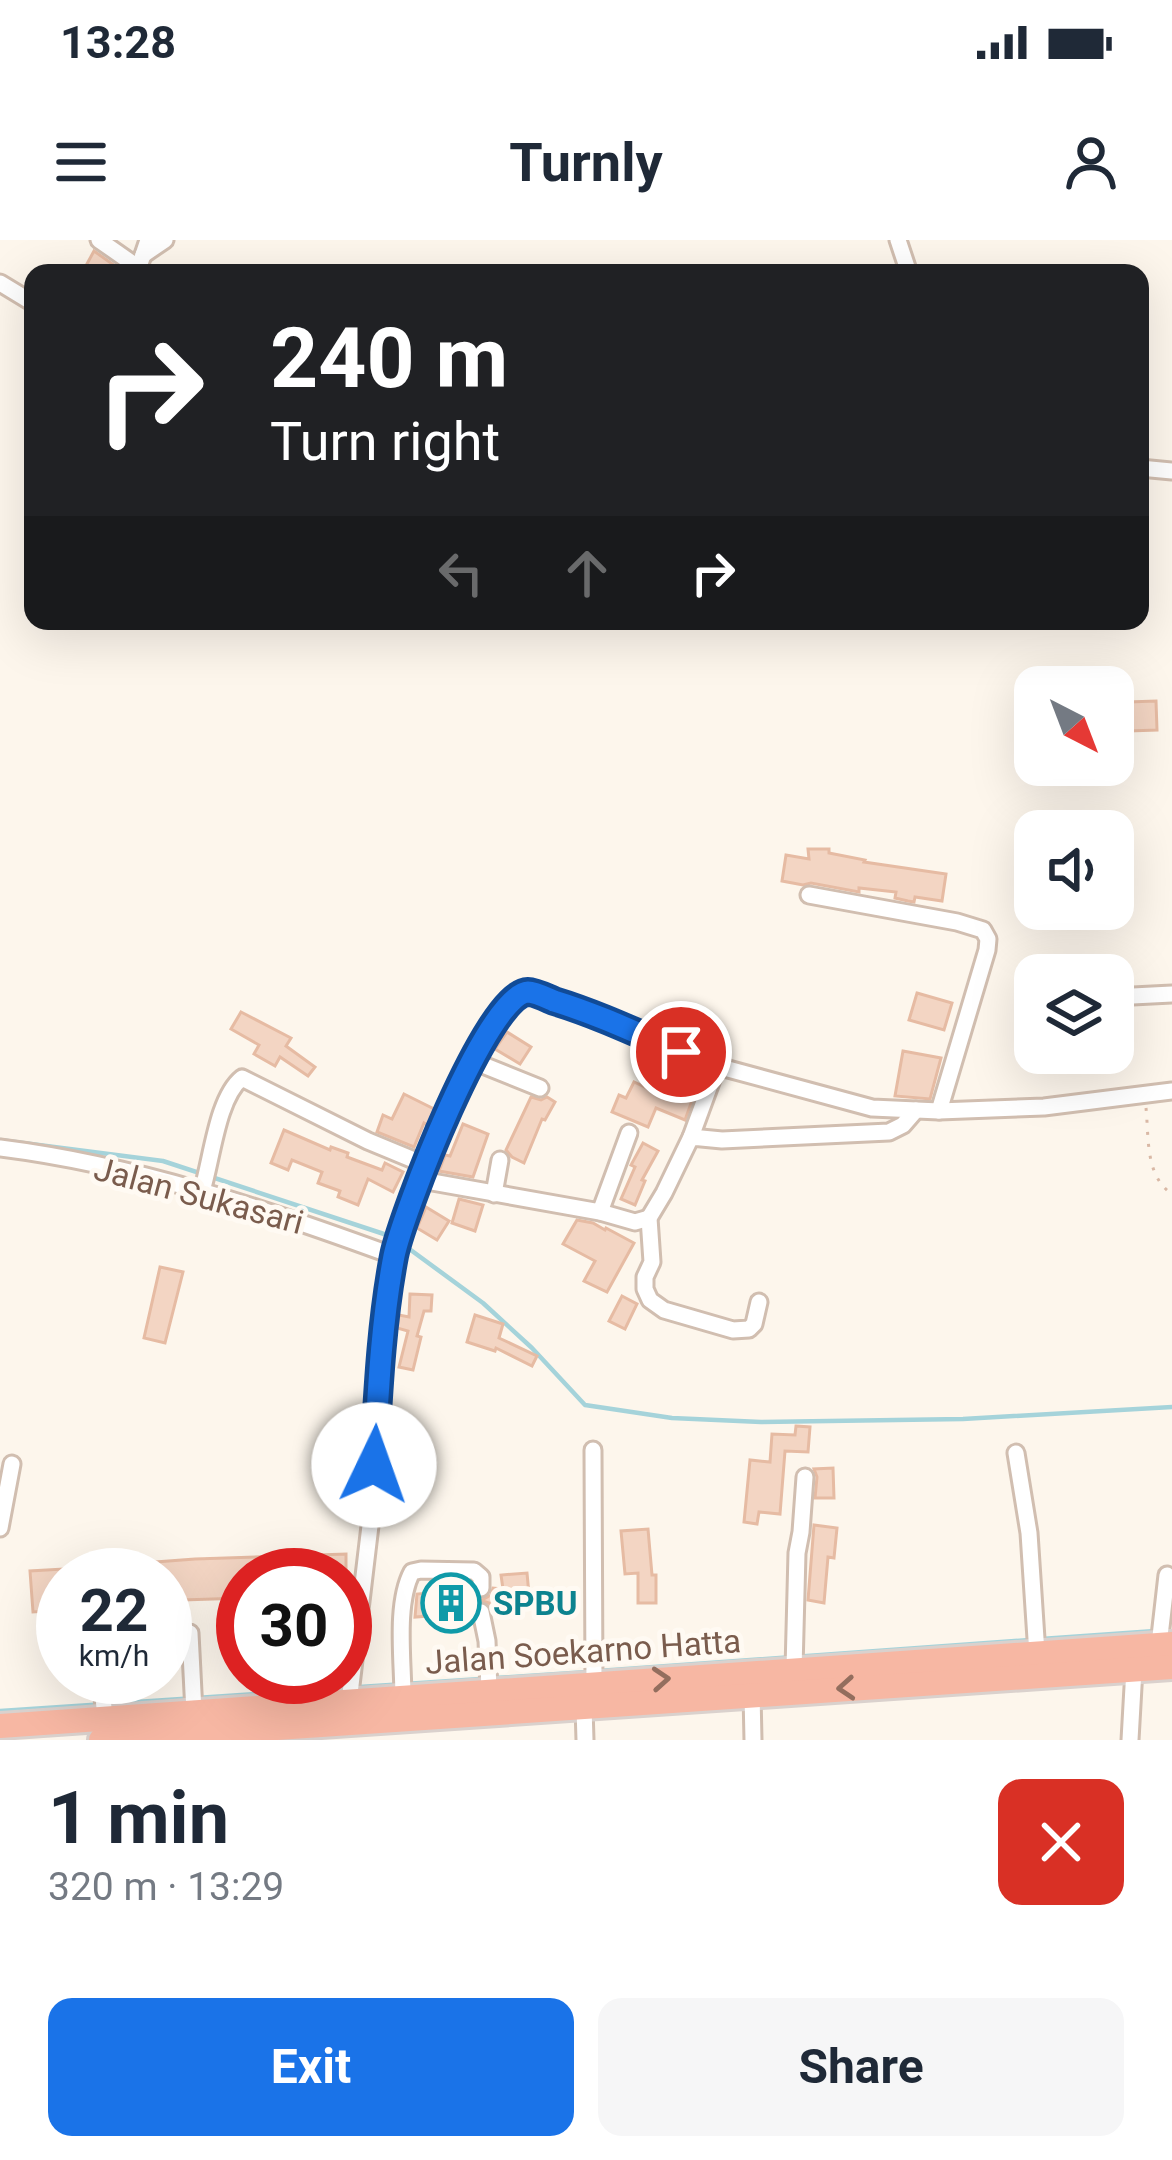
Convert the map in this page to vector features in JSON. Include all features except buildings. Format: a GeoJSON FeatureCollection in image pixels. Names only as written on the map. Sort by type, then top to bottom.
{"type":"FeatureCollection","features":[{"type":"Feature","properties":{"kind":"highway","name":"Jalan Soekarno Hatta"},"geometry":{"type":"LineString","coordinates":[[411,1718],[489,1690],[588,1707],[794,1665],[1035,1643],[1165,1643]]}},
{"type":"Feature","properties":{"kind":"highway","name":"Jalan Soekarno Hatta"},"geometry":{"type":"LineString","coordinates":[[104,1723],[194,1709],[411,1718],[1134,1669],[1165,1643]]}},
{"type":"Feature","properties":{"kind":"highway","name":"Jalan Soekarno Hatta"},"geometry":{"type":"LineString","coordinates":[[0,1726],[349,1715]]}},
{"type":"Feature","properties":{"kind":"street"},"geometry":{"type":"LineString","coordinates":[[99,240],[142,259],[165,240]]}},
{"type":"Feature","properties":{"kind":"street"},"geometry":{"type":"LineString","coordinates":[[809,896],[983,930],[987,950],[939,1112]]}},
{"type":"Feature","properties":{"kind":"street"},"geometry":{"type":"LineString","coordinates":[[349,1715],[395,1252],[455,1094],[501,1011],[516,997],[527,992],[573,1006],[717,1066],[872,1108],[939,1112],[1044,1107],[1172,1091]]}},
{"type":"Feature","properties":{"kind":"street"},"geometry":{"type":"LineString","coordinates":[[1134,996],[1172,994]]}},
{"type":"Feature","properties":{"kind":"street"},"geometry":{"type":"LineString","coordinates":[[472,1060],[540,1088]]}},
{"type":"Feature","properties":{"kind":"street"},"geometry":{"type":"LineString","coordinates":[[717,1066],[691,1137],[649,1218],[652,1262],[645,1289],[656,1305],[733,1330],[754,1324],[759,1302]]}},
{"type":"Feature","properties":{"kind":"street"},"geometry":{"type":"LineString","coordinates":[[203,1187],[224,1107],[242,1078],[423,1172],[494,1194],[635,1222],[649,1218]]}},
{"type":"Feature","properties":{"kind":"street"},"geometry":{"type":"LineString","coordinates":[[691,1137],[722,1140],[890,1132],[916,1110]]}},
{"type":"Feature","properties":{"kind":"street"},"geometry":{"type":"LineString","coordinates":[[600,1212],[628,1132]]}},
{"type":"Feature","properties":{"kind":"street","name":"Jalan Sukasari"},"geometry":{"type":"LineString","coordinates":[[0,1148],[203,1187],[395,1252]]}},
{"type":"Feature","properties":{"kind":"street"},"geometry":{"type":"LineString","coordinates":[[494,1194],[500,1160]]}},
{"type":"Feature","properties":{"kind":"street"},"geometry":{"type":"LineString","coordinates":[[588,1707],[594,1620],[593,1450]]}},
{"type":"Feature","properties":{"kind":"street"},"geometry":{"type":"LineString","coordinates":[[1016,1453],[1029,1533],[1035,1643]]}},
{"type":"Feature","properties":{"kind":"street"},"geometry":{"type":"LineString","coordinates":[[0,1528],[12,1465]]}},
{"type":"Feature","properties":{"kind":"street"},"geometry":{"type":"LineString","coordinates":[[794,1665],[796,1552],[805,1477]]}},
{"type":"Feature","properties":{"kind":"street"},"geometry":{"type":"LineString","coordinates":[[411,1718],[402,1648],[405,1587],[412,1572],[474,1571],[481,1577],[481,1588]]}},
{"type":"Feature","properties":{"kind":"street"},"geometry":{"type":"LineString","coordinates":[[1165,1643],[1167,1575]]}},
{"type":"Feature","properties":{"kind":"street"},"geometry":{"type":"LineString","coordinates":[[481,1612],[489,1690]]}},
{"type":"Feature","properties":{"kind":"street"},"geometry":{"type":"LineString","coordinates":[[1130,1740],[1134,1669]]}},
{"type":"Feature","properties":{"kind":"street"},"geometry":{"type":"LineString","coordinates":[[192,1682],[194,1709]]}},
{"type":"Feature","properties":{"kind":"street"},"geometry":{"type":"LineString","coordinates":[[752,1694],[753,1740]]}},
{"type":"Feature","properties":{"kind":"path"},"geometry":{"type":"LineString","coordinates":[[1145,1093],[1152,1167],[1157,1181],[1172,1194]]}},
{"type":"Feature","properties":{"kind":"waterway"},"geometry":{"type":"LineString","coordinates":[[0,1140],[163,1161],[393,1237],[483,1303],[585,1405],[672,1418],[761,1422],[963,1419],[1172,1407]]}},
{"type":"Feature","properties":{"kind":"waterway"},"geometry":{"type":"LineString","coordinates":[[1041,1639],[1155,1631]]}},
{"type":"Feature","properties":{"kind":"waterway"},"geometry":{"type":"LineString","coordinates":[[598,1671],[1030,1640]]}},
{"type":"Feature","properties":{"kind":"waterway"},"geometry":{"type":"LineString","coordinates":[[0,1711],[587,1672]]}},
{"type":"Feature","properties":{"kind":"place","name":"SPBU"},"geometry":{"type":"Point","coordinates":[451,1603]}},
{"type":"Feature","properties":{"kind":"route"},"geometry":{"type":"LineString","coordinates":[[374,1465],[396,1248],[455,1094],[501,1011],[527,992],[573,1006],[681,1052]]}}]}
